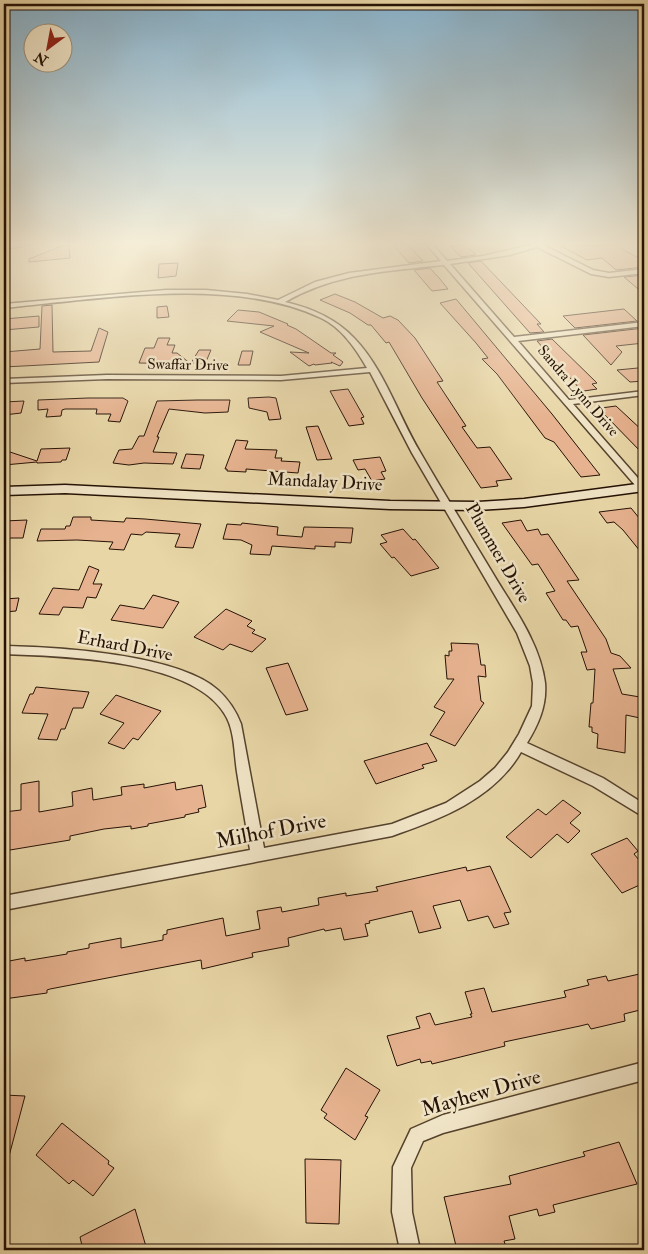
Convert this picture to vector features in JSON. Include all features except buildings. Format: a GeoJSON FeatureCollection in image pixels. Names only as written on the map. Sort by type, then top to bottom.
{"type":"FeatureCollection","features":[{"type":"Feature","properties":{"kind":"street","name":"Plummer Drive"},"geometry":{"type":"LineString","coordinates":[[4,306],[33,304]]}},
{"type":"Feature","properties":{"kind":"street","name":"Plummer Drive"},"geometry":{"type":"LineString","coordinates":[[283,304],[325,318],[345,331],[359,347],[413,449],[449,505],[523,635],[534,663],[538,680],[538,702],[532,723],[520,746]]}},
{"type":"Feature","properties":{"kind":"street","name":"Sandra Lynn Drive"},"geometry":{"type":"LineString","coordinates":[[482,304],[644,488]]}},
{"type":"Feature","properties":{"kind":"street"},"geometry":{"type":"LineString","coordinates":[[513,339],[644,324]]}},
{"type":"Feature","properties":{"kind":"street","name":"Swaffar Drive"},"geometry":{"type":"LineString","coordinates":[[4,381],[107,377],[281,378],[371,370]]}},
{"type":"Feature","properties":{"kind":"street"},"geometry":{"type":"LineString","coordinates":[[569,402],[644,393]]}},
{"type":"Feature","properties":{"kind":"street","name":"Mandalay Drive"},"geometry":{"type":"LineString","coordinates":[[4,491],[66,489],[449,505],[524,502],[644,488]]}},
{"type":"Feature","properties":{"kind":"street","name":"Erhard Drive"},"geometry":{"type":"LineString","coordinates":[[4,650],[76,653],[132,662],[167,670],[195,681],[211,692],[228,709],[239,742],[258,854]]}},
{"type":"Feature","properties":{"kind":"street"},"geometry":{"type":"LineString","coordinates":[[520,746],[598,782],[644,811]]}},
{"type":"Feature","properties":{"kind":"street","name":"Milhof Drive"},"geometry":{"type":"LineString","coordinates":[[4,904],[258,854],[392,830],[432,817],[463,801],[489,782],[510,762],[520,746]]}},
{"type":"Feature","properties":{"kind":"street","name":"Mayhew Drive"},"geometry":{"type":"LineString","coordinates":[[410,1250],[402,1212],[402,1167],[417,1135],[443,1124],[644,1071]]}}]}
